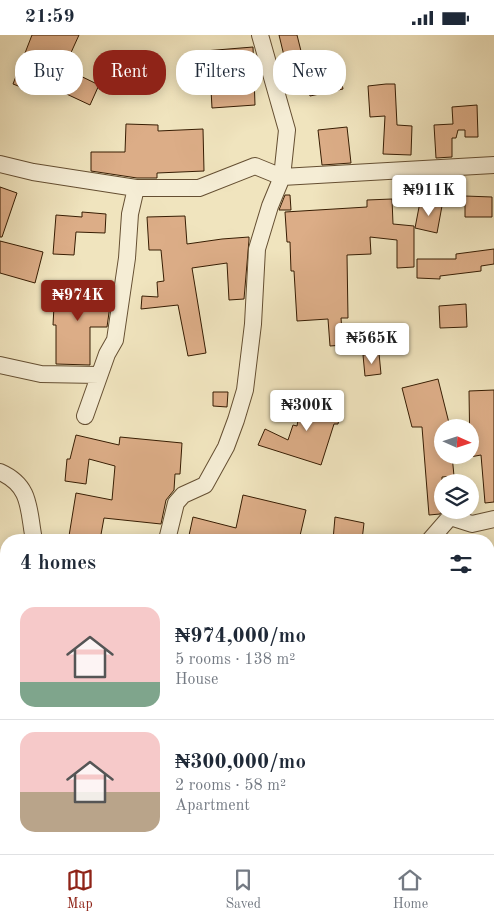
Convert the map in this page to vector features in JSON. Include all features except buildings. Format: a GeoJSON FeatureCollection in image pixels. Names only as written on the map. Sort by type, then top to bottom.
{"type":"FeatureCollection","features":[{"type":"Feature","properties":{"kind":"street"},"geometry":{"type":"LineString","coordinates":[[168,534],[176,503],[183,495],[205,485],[226,447],[245,390],[257,249],[270,206],[282,177],[287,130],[260,35]]}},
{"type":"Feature","properties":{"kind":"street"},"geometry":{"type":"LineString","coordinates":[[0,164],[33,172],[136,188],[199,188],[255,165],[282,177],[494,165]]}},
{"type":"Feature","properties":{"kind":"street"},"geometry":{"type":"LineString","coordinates":[[85,416],[99,375],[116,339],[127,258],[130,214],[136,188]]}},
{"type":"Feature","properties":{"kind":"street"},"geometry":{"type":"LineString","coordinates":[[0,365],[41,374],[99,375]]}},
{"type":"Feature","properties":{"kind":"street"},"geometry":{"type":"LineString","coordinates":[[0,472],[18,482],[24,489],[33,534]]}},
{"type":"Feature","properties":{"kind":"street"},"geometry":{"type":"LineString","coordinates":[[435,534],[450,517],[472,524],[494,519]]}}]}
